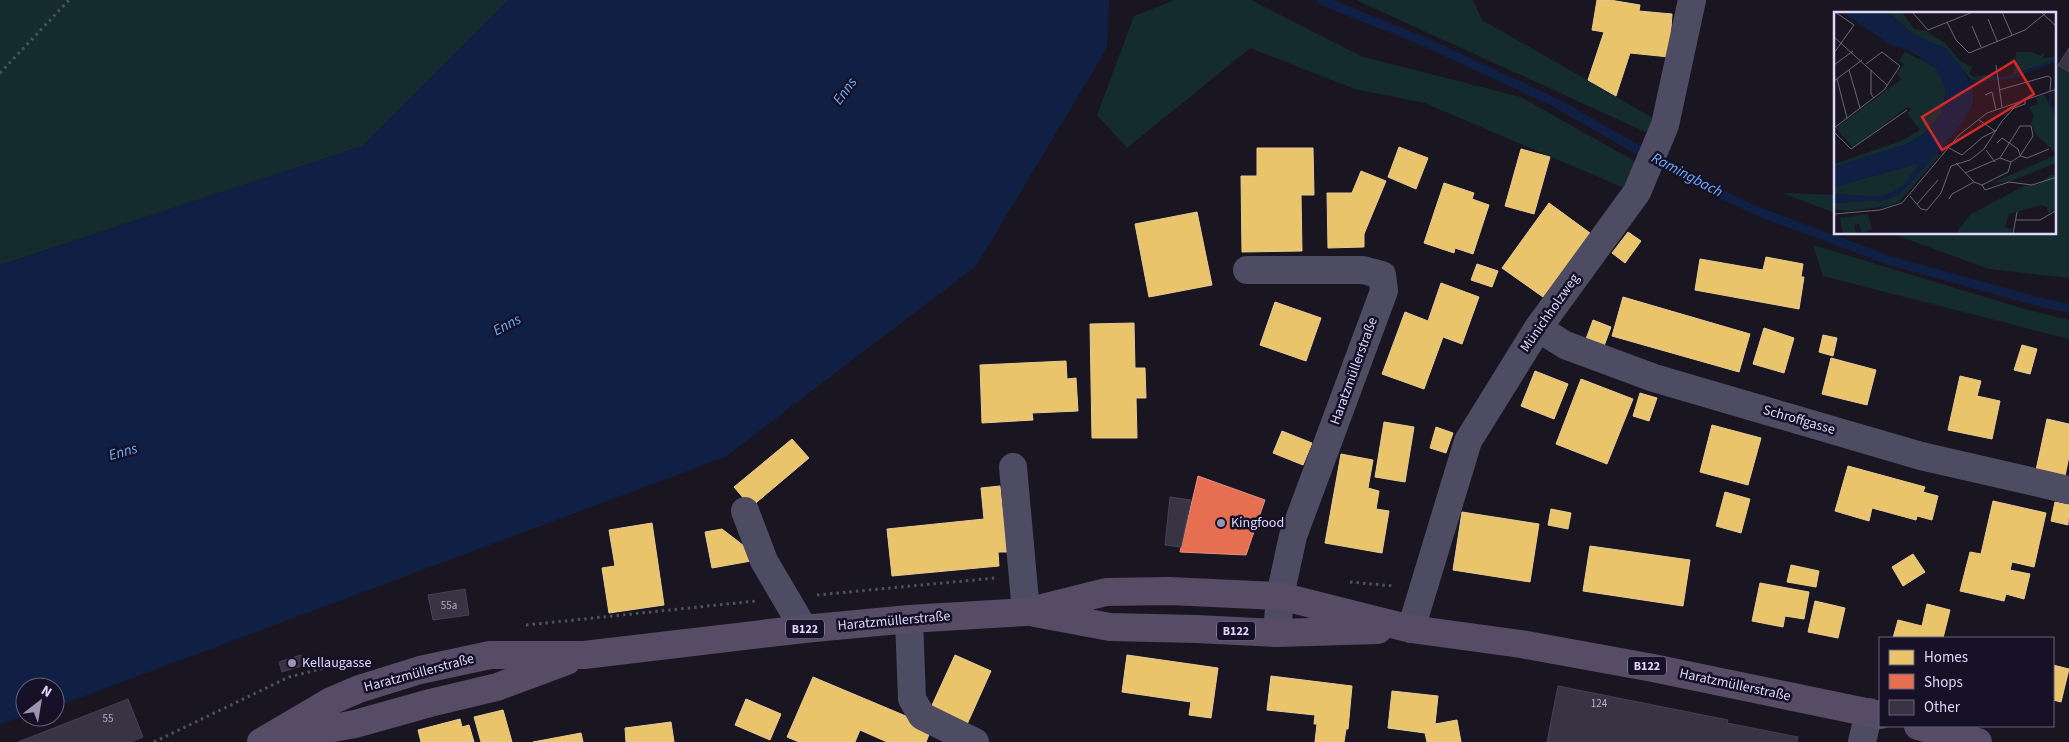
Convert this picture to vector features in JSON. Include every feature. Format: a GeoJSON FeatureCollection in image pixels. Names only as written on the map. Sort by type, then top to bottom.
{"type":"FeatureCollection","features":[{"type":"Feature","properties":{"kind":"main road","name":"Haratzmüllerstraße"},"geometry":{"type":"LineString","coordinates":[[264,741],[359,689],[420,670],[490,655],[584,655],[909,619],[1026,612],[1106,592],[1196,591],[1280,596],[1411,629],[1521,644],[1652,668],[1875,714]]}},
{"type":"Feature","properties":{"kind":"main road","name":"Haratzmüllerstraße"},"geometry":{"type":"LineString","coordinates":[[1026,612],[1110,627],[1196,628],[1277,633],[1411,629]]}},
{"type":"Feature","properties":{"kind":"main road"},"geometry":{"type":"LineString","coordinates":[[1922,727],[1978,742]]}},
{"type":"Feature","properties":{"kind":"street","name":"Münichholzweg"},"geometry":{"type":"LineString","coordinates":[[1411,629],[1468,441],[1538,328],[1636,192],[1665,125],[1692,0]]}},
{"type":"Feature","properties":{"kind":"street","name":"Haratzmüllerstraße"},"geometry":{"type":"LineString","coordinates":[[1246,270],[1364,270],[1382,275],[1384,291],[1293,536],[1280,596],[1277,633]]}},
{"type":"Feature","properties":{"kind":"street","name":"Schroffgasse"},"geometry":{"type":"LineString","coordinates":[[1538,328],[1565,345],[1654,378],[1921,456],[2069,490]]}},
{"type":"Feature","properties":{"kind":"street"},"geometry":{"type":"LineString","coordinates":[[1013,466],[1026,612]]}},
{"type":"Feature","properties":{"kind":"street"},"geometry":{"type":"LineString","coordinates":[[745,511],[764,562],[804,630]]}},
{"type":"Feature","properties":{"kind":"street"},"geometry":{"type":"LineString","coordinates":[[909,619],[912,699],[922,716],[975,742]]}},
{"type":"Feature","properties":{"kind":"street"},"geometry":{"type":"LineString","coordinates":[[1862,742],[1875,714]]}},
{"type":"Feature","properties":{"kind":"path"},"geometry":{"type":"LineString","coordinates":[[0,73],[70,0]]}},
{"type":"Feature","properties":{"kind":"green space"},"geometry":{"type":"Polygon","coordinates":[[[0,0],[508,0],[362,146],[0,265],[0,0]]]}},
{"type":"Feature","properties":{"kind":"green space"},"geometry":{"type":"Polygon","coordinates":[[[1175,0],[1251,0],[1363,57],[1521,97],[1636,162],[1624,188],[1425,103],[1355,89],[1250,48],[1127,148],[1097,115],[1134,16],[1175,0]]]}},
{"type":"Feature","properties":{"kind":"green space"},"geometry":{"type":"Polygon","coordinates":[[[1356,0],[1473,0],[1482,20],[1653,118],[1648,133],[1356,0]]]}},
{"type":"Feature","properties":{"kind":"green space"},"geometry":{"type":"Polygon","coordinates":[[[2069,47],[2069,278],[1989,269],[1896,235],[2056,235],[2056,68],[2069,47]]]}},
{"type":"Feature","properties":{"kind":"green space"},"geometry":{"type":"Polygon","coordinates":[[[1782,193],[1834,195],[1834,213],[1782,193]]]}},
{"type":"Feature","properties":{"kind":"green space"},"geometry":{"type":"Polygon","coordinates":[[[1813,245],[2021,308],[2069,320],[2069,339],[1823,276],[1813,245]]]}},
{"type":"Feature","properties":{"kind":"water","name":"Enns"},"geometry":{"type":"Polygon","coordinates":[[[508,0],[1109,0],[1107,48],[976,266],[725,457],[65,703],[65,677],[15,677],[15,719],[0,724],[0,265],[362,146],[508,0]]]}},
{"type":"Feature","properties":{"kind":"building: Homes"},"geometry":{"type":"Polygon","coordinates":[[[1597,0],[1610,0],[1640,5],[1639,11],[1672,14],[1669,57],[1630,53],[1616,96],[1588,80],[1604,32],[1592,30],[1597,0]]]}},
{"type":"Feature","properties":{"kind":"building: Homes"},"geometry":{"type":"Polygon","coordinates":[[[1399,147],[1428,158],[1416,189],[1388,177],[1399,147]]]}},
{"type":"Feature","properties":{"kind":"building: Homes"},"geometry":{"type":"Polygon","coordinates":[[[1257,148],[1313,148],[1314,195],[1301,195],[1302,251],[1242,252],[1241,176],[1257,176],[1257,148]]]}},
{"type":"Feature","properties":{"kind":"building: Homes"},"geometry":{"type":"Polygon","coordinates":[[[1521,149],[1550,157],[1534,214],[1505,206],[1521,149]]]}},
{"type":"Feature","properties":{"kind":"building: Homes"},"geometry":{"type":"Polygon","coordinates":[[[1361,171],[1386,181],[1364,234],[1364,247],[1328,248],[1327,193],[1352,193],[1361,171]]]}},
{"type":"Feature","properties":{"kind":"building: Homes"},"geometry":{"type":"Polygon","coordinates":[[[1444,183],[1474,193],[1472,199],[1489,205],[1473,254],[1455,248],[1454,253],[1424,243],[1444,183]]]}},
{"type":"Feature","properties":{"kind":"building: Homes"},"geometry":{"type":"Polygon","coordinates":[[[1549,203],[1590,233],[1543,297],[1502,268],[1549,203]]]}},
{"type":"Feature","properties":{"kind":"building: Homes"},"geometry":{"type":"Polygon","coordinates":[[[1197,212],[1212,285],[1149,297],[1135,224],[1197,212]]]}},
{"type":"Feature","properties":{"kind":"building: Homes"},"geometry":{"type":"Polygon","coordinates":[[[1628,232],[1641,241],[1625,263],[1612,253],[1628,232]]]}},
{"type":"Feature","properties":{"kind":"building: Homes"},"geometry":{"type":"Polygon","coordinates":[[[1766,257],[1803,264],[1801,277],[1804,277],[1799,309],[1695,290],[1700,259],[1763,270],[1766,257]]]}},
{"type":"Feature","properties":{"kind":"building: Homes"},"geometry":{"type":"Polygon","coordinates":[[[1477,264],[1498,271],[1492,287],[1471,280],[1477,264]]]}},
{"type":"Feature","properties":{"kind":"building: Homes"},"geometry":{"type":"Polygon","coordinates":[[[1441,283],[1479,297],[1462,344],[1443,337],[1424,389],[1382,374],[1405,312],[1428,321],[1441,283]]]}},
{"type":"Feature","properties":{"kind":"building: Homes"},"geometry":{"type":"Polygon","coordinates":[[[1623,297],[1750,334],[1739,372],[1612,336],[1623,297]]]}},
{"type":"Feature","properties":{"kind":"building: Homes"},"geometry":{"type":"Polygon","coordinates":[[[1275,302],[1321,318],[1306,361],[1260,345],[1275,302]]]}},
{"type":"Feature","properties":{"kind":"building: Homes"},"geometry":{"type":"Polygon","coordinates":[[[1593,320],[1611,327],[1604,346],[1586,339],[1593,320]]]}},
{"type":"Feature","properties":{"kind":"building: Homes"},"geometry":{"type":"Polygon","coordinates":[[[1134,323],[1135,368],[1145,368],[1146,398],[1136,398],[1137,438],[1092,438],[1090,324],[1134,323]]]}},
{"type":"Feature","properties":{"kind":"building: Homes"},"geometry":{"type":"Polygon","coordinates":[[[1764,328],[1794,338],[1784,373],[1753,364],[1764,328]]]}},
{"type":"Feature","properties":{"kind":"building: Homes"},"geometry":{"type":"Polygon","coordinates":[[[1823,335],[1837,338],[1833,356],[1819,352],[1823,335]]]}},
{"type":"Feature","properties":{"kind":"building: Homes"},"geometry":{"type":"Polygon","coordinates":[[[2022,345],[2037,349],[2030,374],[2014,370],[2022,345]]]}},
{"type":"Feature","properties":{"kind":"building: Homes"},"geometry":{"type":"Polygon","coordinates":[[[1831,358],[1876,370],[1867,405],[1822,394],[1831,358]]]}},
{"type":"Feature","properties":{"kind":"building: Homes"},"geometry":{"type":"Polygon","coordinates":[[[1066,361],[1067,379],[1076,378],[1078,411],[1032,413],[1033,420],[982,423],[980,365],[1066,361]]]}},
{"type":"Feature","properties":{"kind":"building: Homes"},"geometry":{"type":"Polygon","coordinates":[[[1535,371],[1568,384],[1554,419],[1521,406],[1535,371]]]}},
{"type":"Feature","properties":{"kind":"building: Homes"},"geometry":{"type":"Polygon","coordinates":[[[1960,376],[1981,381],[1977,396],[2000,401],[1992,439],[1948,430],[1960,376]]]}},
{"type":"Feature","properties":{"kind":"building: Homes"},"geometry":{"type":"Polygon","coordinates":[[[1581,379],[1633,399],[1607,464],[1556,444],[1581,379]]]}},
{"type":"Feature","properties":{"kind":"building: Homes"},"geometry":{"type":"Polygon","coordinates":[[[1640,393],[1657,398],[1649,421],[1633,416],[1640,393]]]}},
{"type":"Feature","properties":{"kind":"building: Homes"},"geometry":{"type":"Polygon","coordinates":[[[2047,419],[2069,424],[2069,456],[2065,476],[2036,470],[2047,419]]]}},
{"type":"Feature","properties":{"kind":"building: Homes"},"geometry":{"type":"Polygon","coordinates":[[[1384,422],[1414,427],[1405,482],[1375,477],[1384,422]]]}},
{"type":"Feature","properties":{"kind":"building: Homes"},"geometry":{"type":"Polygon","coordinates":[[[1712,425],[1761,438],[1748,485],[1700,472],[1712,425]]]}},
{"type":"Feature","properties":{"kind":"building: Homes"},"geometry":{"type":"Polygon","coordinates":[[[1436,427],[1453,433],[1446,453],[1430,448],[1436,427]]]}},
{"type":"Feature","properties":{"kind":"building: Homes"},"geometry":{"type":"Polygon","coordinates":[[[1282,431],[1312,443],[1303,465],[1273,453],[1282,431]]]}},
{"type":"Feature","properties":{"kind":"building: Homes"},"geometry":{"type":"Polygon","coordinates":[[[792,439],[809,458],[751,507],[734,487],[792,439]]]}},
{"type":"Feature","properties":{"kind":"building: Homes"},"geometry":{"type":"Polygon","coordinates":[[[1341,454],[1373,460],[1368,488],[1379,491],[1376,509],[1389,511],[1382,553],[1325,543],[1341,454]]]}},
{"type":"Feature","properties":{"kind":"building: Homes"},"geometry":{"type":"Polygon","coordinates":[[[1848,466],[1925,487],[1923,492],[1938,496],[1932,520],[1917,516],[1916,520],[1872,508],[1869,521],[1835,511],[1848,466]]]}},
{"type":"Feature","properties":{"kind":"building: Homes"},"geometry":{"type":"Polygon","coordinates":[[[1000,486],[1007,552],[998,552],[999,566],[892,576],[887,529],[984,519],[981,488],[1000,486]]]}},
{"type":"Feature","properties":{"kind":"building: Homes"},"geometry":{"type":"Polygon","coordinates":[[[1725,492],[1750,499],[1741,533],[1716,526],[1725,492]]]}},
{"type":"Feature","properties":{"kind":"building: Homes"},"geometry":{"type":"Polygon","coordinates":[[[1993,501],[2046,513],[2034,567],[2012,562],[2010,570],[2030,574],[2024,599],[2006,594],[2004,601],[1960,591],[1970,552],[1981,554],[1993,501]]]}},
{"type":"Feature","properties":{"kind":"building: Homes"},"geometry":{"type":"Polygon","coordinates":[[[2055,502],[2069,505],[2068,525],[2051,521],[2055,502]]]}},
{"type":"Feature","properties":{"kind":"building: Homes"},"geometry":{"type":"Polygon","coordinates":[[[1551,509],[1571,513],[1568,529],[1548,525],[1551,509]]]}},
{"type":"Feature","properties":{"kind":"building: Homes"},"geometry":{"type":"Polygon","coordinates":[[[1462,512],[1539,524],[1530,582],[1453,570],[1462,512]]]}},
{"type":"Feature","properties":{"kind":"building: Homes"},"geometry":{"type":"Polygon","coordinates":[[[652,523],[664,605],[609,613],[602,568],[615,566],[609,530],[652,523]]]}},
{"type":"Feature","properties":{"kind":"building: Homes"},"geometry":{"type":"Polygon","coordinates":[[[722,529],[748,549],[751,561],[712,568],[705,532],[722,529]]]}},
{"type":"Feature","properties":{"kind":"building: Homes"},"geometry":{"type":"Polygon","coordinates":[[[1590,546],[1690,560],[1683,606],[1583,591],[1590,546]]]}},
{"type":"Feature","properties":{"kind":"building: Homes"},"geometry":{"type":"Polygon","coordinates":[[[1913,554],[1925,572],[1903,586],[1892,567],[1913,554]]]}},
{"type":"Feature","properties":{"kind":"building: Homes"},"geometry":{"type":"Polygon","coordinates":[[[1791,565],[1819,571],[1816,587],[1787,582],[1791,565]]]}},
{"type":"Feature","properties":{"kind":"building: Homes"},"geometry":{"type":"Polygon","coordinates":[[[1760,583],[1809,592],[1804,619],[1785,616],[1783,627],[1752,621],[1760,583]]]}},
{"type":"Feature","properties":{"kind":"building: Homes"},"geometry":{"type":"Polygon","coordinates":[[[1815,601],[1845,608],[1838,638],[1808,632],[1815,601]]]}},
{"type":"Feature","properties":{"kind":"building: Homes"},"geometry":{"type":"Polygon","coordinates":[[[1927,604],[1950,610],[1943,637],[1893,637],[1898,620],[1922,626],[1927,604]]]}},
{"type":"Feature","properties":{"kind":"building: Homes"},"geometry":{"type":"Polygon","coordinates":[[[955,655],[991,671],[964,731],[928,714],[955,655]]]}},
{"type":"Feature","properties":{"kind":"building: Homes"},"geometry":{"type":"Polygon","coordinates":[[[1127,655],[1218,668],[1211,718],[1189,715],[1191,702],[1122,692],[1127,655]]]}},
{"type":"Feature","properties":{"kind":"building: Homes"},"geometry":{"type":"Polygon","coordinates":[[[2054,665],[2069,669],[2061,702],[2054,700],[2054,665]]]}},
{"type":"Feature","properties":{"kind":"building: Homes"},"geometry":{"type":"Polygon","coordinates":[[[1271,676],[1352,686],[1348,729],[1346,729],[1344,742],[1315,742],[1317,724],[1314,724],[1315,715],[1267,710],[1271,676]]]}},
{"type":"Feature","properties":{"kind":"building: Homes"},"geometry":{"type":"Polygon","coordinates":[[[813,677],[932,727],[926,742],[887,742],[860,730],[855,742],[799,742],[787,737],[813,677]]]}},
{"type":"Feature","properties":{"kind":"building: Homes"},"geometry":{"type":"Polygon","coordinates":[[[1392,691],[1438,696],[1435,724],[1457,720],[1461,742],[1427,742],[1425,733],[1388,728],[1392,691]]]}},
{"type":"Feature","properties":{"kind":"building: Homes"},"geometry":{"type":"Polygon","coordinates":[[[746,699],[781,714],[770,740],[735,725],[746,699]]]}},
{"type":"Feature","properties":{"kind":"building: Homes"},"geometry":{"type":"Polygon","coordinates":[[[503,710],[512,742],[481,742],[474,717],[503,710]]]}},
{"type":"Feature","properties":{"kind":"building: Homes"},"geometry":{"type":"Polygon","coordinates":[[[460,719],[462,727],[469,725],[474,742],[421,742],[418,730],[460,719]]]}},
{"type":"Feature","properties":{"kind":"building: Homes"},"geometry":{"type":"Polygon","coordinates":[[[671,722],[674,742],[626,742],[625,728],[671,722]]]}},
{"type":"Feature","properties":{"kind":"building: Homes"},"geometry":{"type":"Polygon","coordinates":[[[581,733],[583,742],[533,742],[581,733]]]}},
{"type":"Feature","properties":{"kind":"building: Shops","name":"Kingfood"},"geometry":{"type":"Polygon","coordinates":[[[1198,476],[1265,500],[1246,555],[1180,552],[1198,476]]]}},
{"type":"Feature","properties":{"kind":"building: Other"},"geometry":{"type":"Polygon","coordinates":[[[2069,48],[2069,72],[2058,65],[2069,48]]]}},
{"type":"Feature","properties":{"kind":"building: Other"},"geometry":{"type":"Polygon","coordinates":[[[1170,497],[1191,500],[1181,547],[1165,545],[1170,497]]]}},
{"type":"Feature","properties":{"kind":"building: Other"},"geometry":{"type":"Polygon","coordinates":[[[465,589],[469,615],[433,620],[428,595],[465,589]]]}},
{"type":"Feature","properties":{"kind":"building: Other","name":"Kellaugasse"},"geometry":{"type":"Polygon","coordinates":[[[301,655],[305,665],[282,672],[279,662],[301,655]]]}},
{"type":"Feature","properties":{"kind":"building: Other"},"geometry":{"type":"Polygon","coordinates":[[[1558,686],[1728,720],[1727,723],[1798,737],[1797,742],[1547,742],[1558,686]]]}},
{"type":"Feature","properties":{"kind":"building: Other"},"geometry":{"type":"Polygon","coordinates":[[[128,699],[143,737],[131,742],[18,742],[56,727],[65,727],[65,724],[128,699]]]}},
{"type":"Feature","properties":{"kind":"waterway","name":"Ramingbach"},"geometry":{"type":"LineString","coordinates":[[1321,0],[1425,42],[1556,103],[1689,179],[1757,211],[1888,260],[2043,303],[2069,308]]}},
{"type":"Feature","properties":{"kind":"place","name":"Kingfood"},"geometry":{"type":"Point","coordinates":[1221,523]}},
{"type":"Feature","properties":{"kind":"place","name":"Kellaugasse"},"geometry":{"type":"Point","coordinates":[292,663]}}]}
